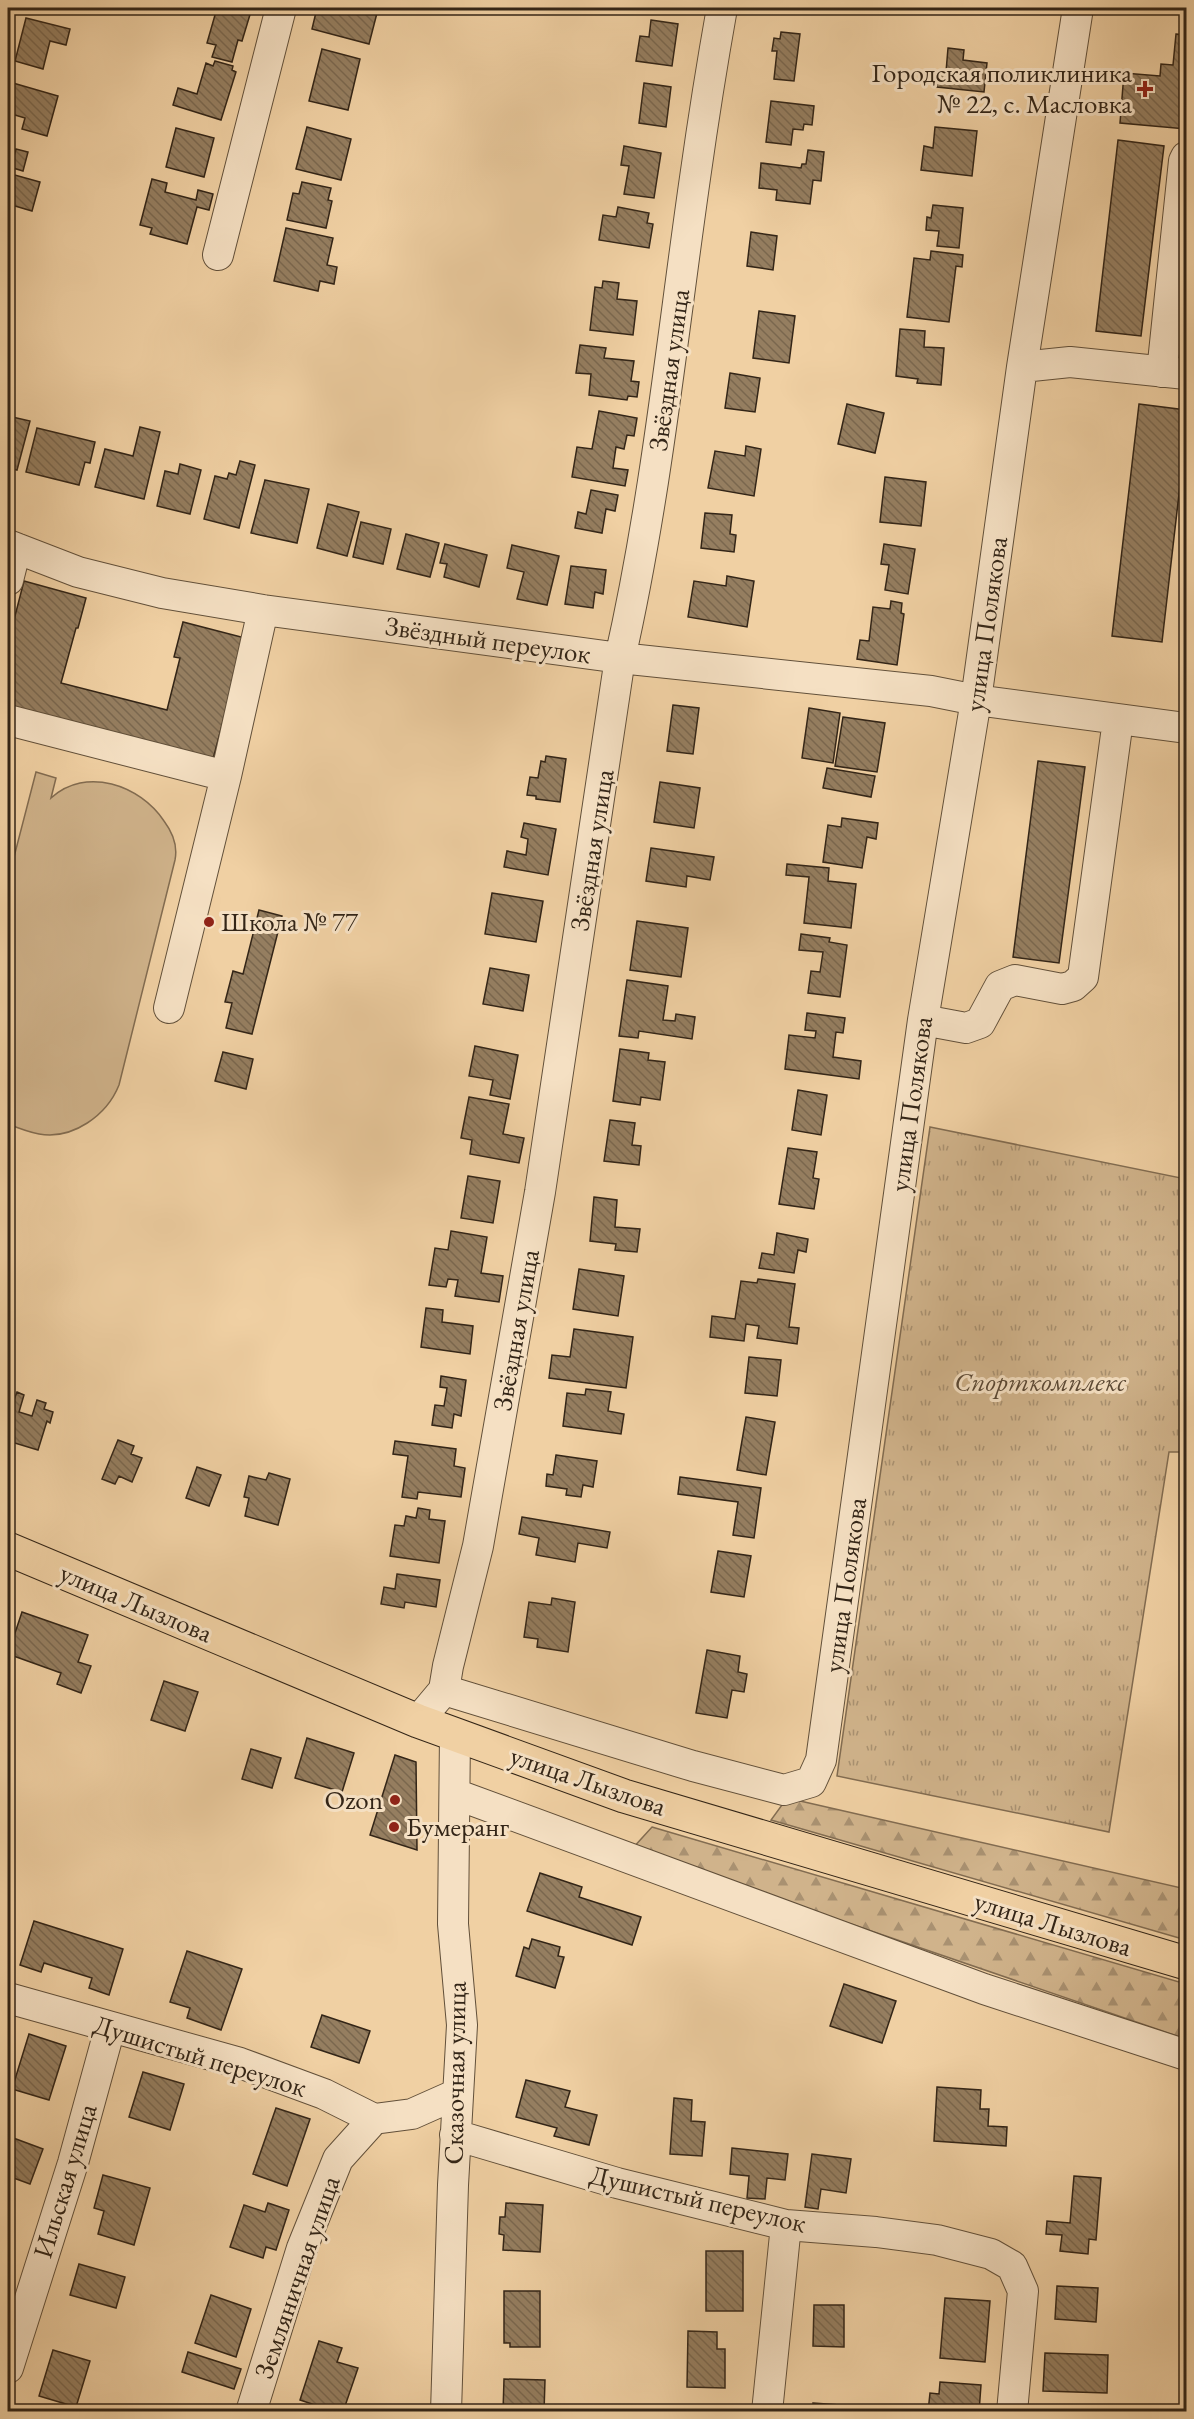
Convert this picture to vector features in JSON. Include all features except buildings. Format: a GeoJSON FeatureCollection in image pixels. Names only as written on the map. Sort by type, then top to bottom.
{"type":"FeatureCollection","features":[{"type":"Feature","properties":{"kind":"main road","name":"улица Лызлова"},"geometry":{"type":"LineString","coordinates":[[8,1549],[418,1721],[624,1796],[1186,1963]]}},
{"type":"Feature","properties":{"kind":"street"},"geometry":{"type":"LineString","coordinates":[[218,255],[280,8]]}},
{"type":"Feature","properties":{"kind":"street","name":"Звёздная улица"},"geometry":{"type":"LineString","coordinates":[[444,1690],[478,1546],[540,1192],[620,658],[634,592],[672,360],[695,177],[722,8]]}},
{"type":"Feature","properties":{"kind":"street","name":"улица Полякова"},"geometry":{"type":"LineString","coordinates":[[444,1690],[682,1762],[784,1790],[811,1782],[821,1760],[923,1020],[976,700],[1022,367],[1078,8]]}},
{"type":"Feature","properties":{"kind":"street"},"geometry":{"type":"LineString","coordinates":[[1022,367],[1070,362],[1174,373],[1186,157]]}},
{"type":"Feature","properties":{"kind":"street"},"geometry":{"type":"LineString","coordinates":[[8,580],[12,546]]}},
{"type":"Feature","properties":{"kind":"street","name":"Звёздный переулок"},"geometry":{"type":"LineString","coordinates":[[12,546],[78,572],[162,593],[263,610],[620,658],[932,691],[976,700],[1186,728]]}},
{"type":"Feature","properties":{"kind":"street"},"geometry":{"type":"LineString","coordinates":[[169,1008],[226,776],[263,610]]}},
{"type":"Feature","properties":{"kind":"street"},"geometry":{"type":"LineString","coordinates":[[8,720],[226,776]]}},
{"type":"Feature","properties":{"kind":"street"},"geometry":{"type":"LineString","coordinates":[[923,1020],[966,1028],[980,1023],[1000,986],[1015,980],[1062,989],[1073,986],[1083,977],[1118,720]]}},
{"type":"Feature","properties":{"kind":"street"},"geometry":{"type":"LineString","coordinates":[[418,1721],[444,1690]]}},
{"type":"Feature","properties":{"kind":"street","name":"Сказочная улица"},"geometry":{"type":"LineString","coordinates":[[446,2412],[457,2094],[462,2025],[453,1924],[456,1735]]}},
{"type":"Feature","properties":{"kind":"street"},"geometry":{"type":"LineString","coordinates":[[456,1794],[984,1989],[1186,2055]]}},
{"type":"Feature","properties":{"kind":"street","name":"Душистый переулок"},"geometry":{"type":"LineString","coordinates":[[8,1998],[240,2063],[324,2094],[374,2119]]}},
{"type":"Feature","properties":{"kind":"street","name":"Ильская улица"},"geometry":{"type":"LineString","coordinates":[[8,2368],[73,2163],[110,2028]]}},
{"type":"Feature","properties":{"kind":"street"},"geometry":{"type":"LineString","coordinates":[[374,2119],[412,2114],[457,2094]]}},
{"type":"Feature","properties":{"kind":"street","name":"Земляничная улица"},"geometry":{"type":"LineString","coordinates":[[251,2412],[302,2248],[338,2159],[374,2119]]}},
{"type":"Feature","properties":{"kind":"street","name":"Душистый переулок"},"geometry":{"type":"LineString","coordinates":[[456,2135],[617,2183],[786,2225],[876,2232],[937,2240],[991,2254],[1012,2266],[1023,2291],[1012,2412]]}},
{"type":"Feature","properties":{"kind":"street"},"geometry":{"type":"LineString","coordinates":[[767,2412],[786,2225]]}},
{"type":"Feature","properties":{"kind":"green space"},"geometry":{"type":"Polygon","coordinates":[[[36,772],[56,778],[51,798],[65,788],[80,783],[112,784],[127,789],[154,808],[170,830],[176,849],[119,1085],[106,1106],[87,1123],[76,1129],[52,1135],[23,1130],[8,1124],[8,880],[36,772]]]}},
{"type":"Feature","properties":{"kind":"green space","name":"Спорткомплекс"},"geometry":{"type":"Polygon","coordinates":[[[930,1127],[1186,1179],[1186,1452],[1169,1452],[1109,1832],[837,1776],[930,1127]]]}},
{"type":"Feature","properties":{"kind":"green space"},"geometry":{"type":"Polygon","coordinates":[[[787,1798],[1186,1889],[1186,1940],[771,1820],[787,1798]]]}},
{"type":"Feature","properties":{"kind":"green space"},"geometry":{"type":"Polygon","coordinates":[[[652,1827],[1186,1984],[1186,2039],[632,1849],[652,1827]]]}},
{"type":"Feature","properties":{"kind":"place","name":"Городская поликлиника № 22, с. Масловка"},"geometry":{"type":"Point","coordinates":[1145,89]}},
{"type":"Feature","properties":{"kind":"place","name":"Школа № 77"},"geometry":{"type":"Point","coordinates":[209,922]}},
{"type":"Feature","properties":{"kind":"place","name":"Ozon"},"geometry":{"type":"Point","coordinates":[395,1800]}},
{"type":"Feature","properties":{"kind":"place","name":"Бумеранг"},"geometry":{"type":"Point","coordinates":[394,1827]}}]}
